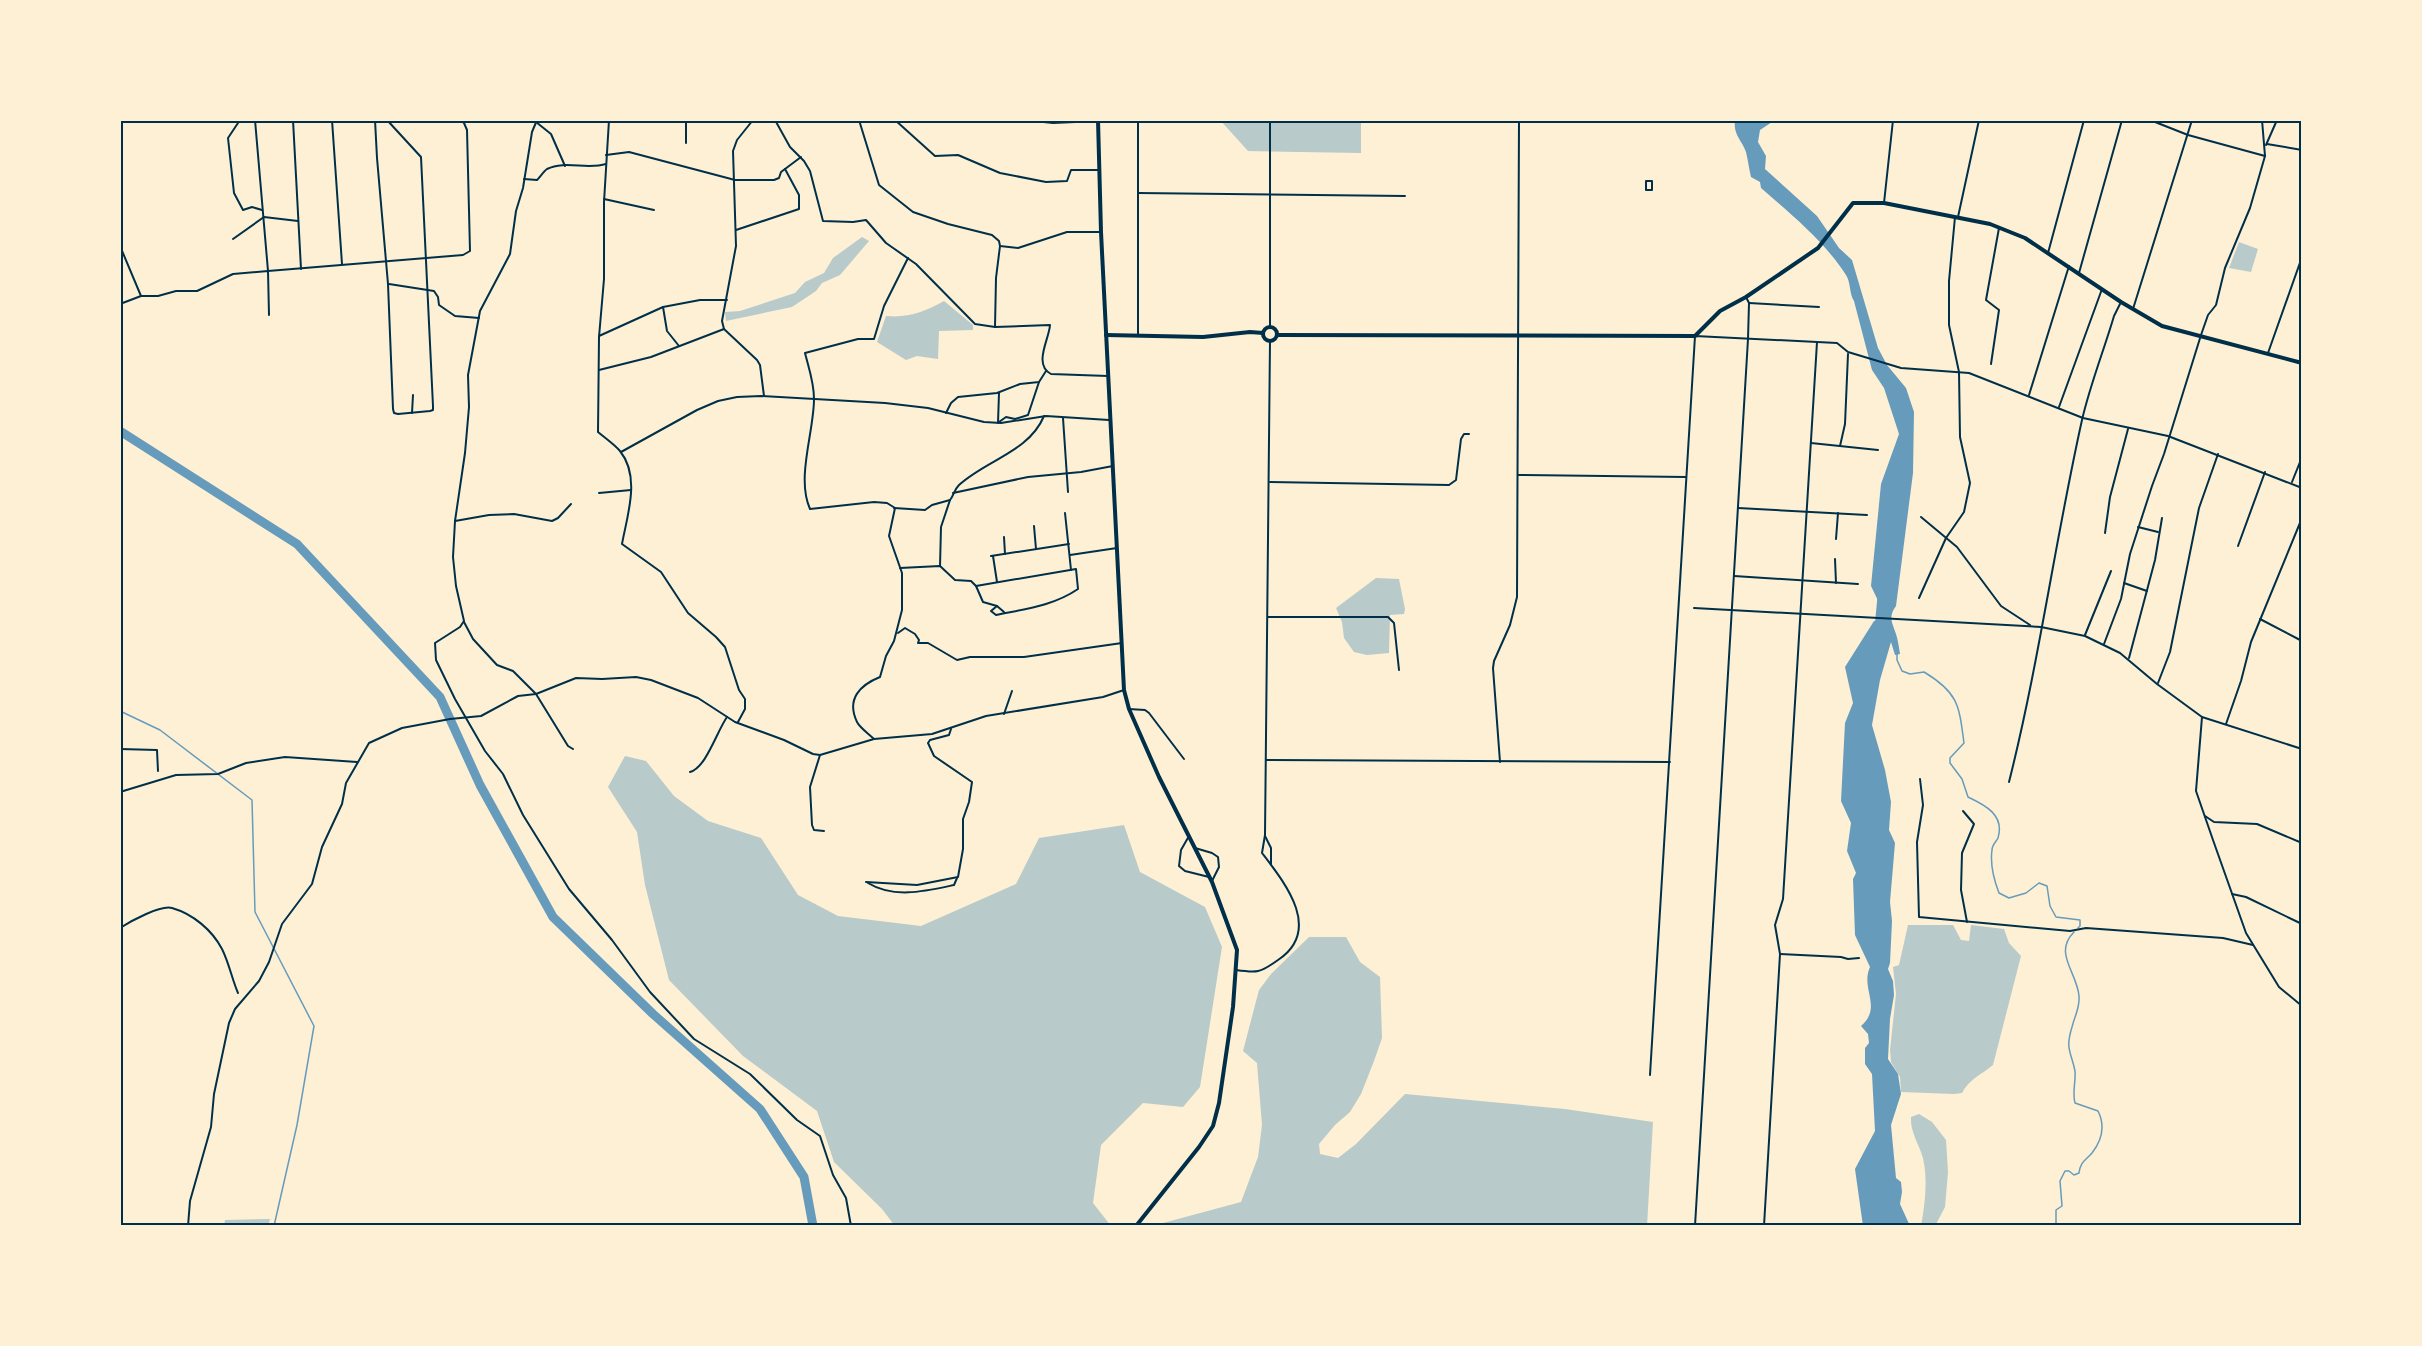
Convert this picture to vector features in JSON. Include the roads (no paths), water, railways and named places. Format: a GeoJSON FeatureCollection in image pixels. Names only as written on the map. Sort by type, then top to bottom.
{"type":"FeatureCollection","features":[{"type":"Feature","properties":{"kind":"highway"},"geometry":{"type":"LineString","coordinates":[[1098,121],[1101,232],[1124,690],[1129,709],[1211,879],[1237,950],[1219,1102],[1213,1126],[1136,1226]]}},
{"type":"Feature","properties":{"kind":"highway"},"geometry":{"type":"LineString","coordinates":[[1277,335],[1695,336],[1720,311],[1746,297],[1818,248],[1853,203],[1884,203],[1999,228],[2025,238],[2121,302],[2162,326],[2302,363]]}},
{"type":"Feature","properties":{"kind":"highway"},"geometry":{"type":"LineString","coordinates":[[1263,333],[1266,328],[1270,327],[1275,329],[1277,335]]}},
{"type":"Feature","properties":{"kind":"highway"},"geometry":{"type":"LineString","coordinates":[[1106,335],[1203,337],[1250,332],[1263,333]]}},
{"type":"Feature","properties":{"kind":"highway"},"geometry":{"type":"LineString","coordinates":[[1263,333],[1265,339],[1270,341],[1277,335]]}},
{"type":"Feature","properties":{"kind":"street"},"geometry":{"type":"LineString","coordinates":[[240,120],[228,138],[234,193],[243,210],[252,207],[261,210]]}},
{"type":"Feature","properties":{"kind":"street"},"geometry":{"type":"LineString","coordinates":[[255,120],[268,271],[269,315]]}},
{"type":"Feature","properties":{"kind":"street"},"geometry":{"type":"LineString","coordinates":[[293,120],[301,269]]}},
{"type":"Feature","properties":{"kind":"street"},"geometry":{"type":"LineString","coordinates":[[332,120],[342,265]]}},
{"type":"Feature","properties":{"kind":"street"},"geometry":{"type":"LineString","coordinates":[[375,120],[388,284],[393,410],[398,414],[433,410],[421,157],[387,120]]}},
{"type":"Feature","properties":{"kind":"street"},"geometry":{"type":"LineString","coordinates":[[120,304],[141,296],[158,296],[176,291],[197,291],[233,274],[463,255],[470,251],[466,130],[464,123],[459,120]]}},
{"type":"Feature","properties":{"kind":"street"},"geometry":{"type":"LineString","coordinates":[[609,120],[604,199],[604,279],[599,336],[598,432],[621,452],[630,471],[631,490],[622,544],[661,572],[688,613],[725,647],[745,699],[745,710],[738,723]]}},
{"type":"Feature","properties":{"kind":"street"},"geometry":{"type":"LineString","coordinates":[[686,120],[686,143]]}},
{"type":"Feature","properties":{"kind":"street"},"geometry":{"type":"LineString","coordinates":[[753,120],[737,140],[733,151],[736,246],[727,300],[721,316],[724,329],[760,365],[764,396]]}},
{"type":"Feature","properties":{"kind":"street"},"geometry":{"type":"LineString","coordinates":[[775,120],[790,147],[801,157],[810,171],[823,221],[866,220],[886,243],[908,258],[975,324],[995,327],[1050,325],[1043,352],[1043,363],[1046,371],[1051,374],[1108,376]]}},
{"type":"Feature","properties":{"kind":"street"},"geometry":{"type":"LineString","coordinates":[[859,120],[879,185],[914,212],[948,224],[992,235],[999,241],[995,327]]}},
{"type":"Feature","properties":{"kind":"street"},"geometry":{"type":"LineString","coordinates":[[895,120],[930,154],[941,157],[958,155],[1000,173],[1046,182],[1067,181],[1071,170],[1100,170]]}},
{"type":"Feature","properties":{"kind":"street"},"geometry":{"type":"LineString","coordinates":[[1024,120],[1053,123],[1098,121]]}},
{"type":"Feature","properties":{"kind":"street"},"geometry":{"type":"LineString","coordinates":[[1138,120],[1138,336]]}},
{"type":"Feature","properties":{"kind":"street"},"geometry":{"type":"LineString","coordinates":[[1270,120],[1270,327]]}},
{"type":"Feature","properties":{"kind":"street"},"geometry":{"type":"LineString","coordinates":[[1500,762],[1493,668],[1510,624],[1517,597],[1520,120]]}},
{"type":"Feature","properties":{"kind":"street"},"geometry":{"type":"LineString","coordinates":[[1884,203],[1893,120]]}},
{"type":"Feature","properties":{"kind":"street"},"geometry":{"type":"LineString","coordinates":[[1919,598],[1946,538],[1964,512],[1970,483],[1960,437],[1959,372],[1949,325],[1949,281],[1956,217],[1979,120]]}},
{"type":"Feature","properties":{"kind":"street"},"geometry":{"type":"LineString","coordinates":[[2048,253],[2084,120]]}},
{"type":"Feature","properties":{"kind":"street"},"geometry":{"type":"LineString","coordinates":[[2079,273],[2122,120]]}},
{"type":"Feature","properties":{"kind":"street"},"geometry":{"type":"LineString","coordinates":[[2152,120],[2188,135],[2265,156]]}},
{"type":"Feature","properties":{"kind":"street"},"geometry":{"type":"LineString","coordinates":[[2133,309],[2192,120]]}},
{"type":"Feature","properties":{"kind":"street"},"geometry":{"type":"LineString","coordinates":[[2262,120],[2267,145]]}},
{"type":"Feature","properties":{"kind":"street"},"geometry":{"type":"LineString","coordinates":[[2104,644],[2121,599],[2138,527],[2201,335],[2208,315],[2216,305],[2225,268],[2250,208],[2267,145],[2277,120]]}},
{"type":"Feature","properties":{"kind":"street"},"geometry":{"type":"LineString","coordinates":[[565,166],[551,134],[537,121],[532,132],[510,254],[501,274],[486,295],[468,375],[469,407],[455,521],[453,557],[456,586],[464,621],[473,639],[496,665],[513,671],[536,694],[568,746],[573,749]]}},
{"type":"Feature","properties":{"kind":"street"},"geometry":{"type":"LineString","coordinates":[[2267,145],[2302,150]]}},
{"type":"Feature","properties":{"kind":"street"},"geometry":{"type":"LineString","coordinates":[[606,155],[629,152],[735,180],[774,180],[801,157]]}},
{"type":"Feature","properties":{"kind":"street"},"geometry":{"type":"LineString","coordinates":[[524,179],[537,180],[547,170],[565,166],[588,167],[606,164]]}},
{"type":"Feature","properties":{"kind":"street"},"geometry":{"type":"LineString","coordinates":[[736,230],[799,209],[799,195],[785,169]]}},
{"type":"Feature","properties":{"kind":"street"},"geometry":{"type":"LineString","coordinates":[[1138,193],[1405,196]]}},
{"type":"Feature","properties":{"kind":"street"},"geometry":{"type":"LineString","coordinates":[[604,199],[654,210]]}},
{"type":"Feature","properties":{"kind":"street"},"geometry":{"type":"LineString","coordinates":[[233,239],[264,217],[299,221]]}},
{"type":"Feature","properties":{"kind":"street"},"geometry":{"type":"LineString","coordinates":[[1991,364],[1999,310],[1986,300],[1999,228]]}},
{"type":"Feature","properties":{"kind":"street"},"geometry":{"type":"LineString","coordinates":[[1000,246],[1018,248],[1067,232],[1101,232]]}},
{"type":"Feature","properties":{"kind":"street"},"geometry":{"type":"LineString","coordinates":[[120,246],[141,296]]}},
{"type":"Feature","properties":{"kind":"street"},"geometry":{"type":"LineString","coordinates":[[2268,353],[2302,257]]}},
{"type":"Feature","properties":{"kind":"street"},"geometry":{"type":"LineString","coordinates":[[908,258],[884,306],[874,339],[858,339],[805,353],[813,378],[814,400],[810,444],[804,463],[807,503],[810,509],[874,502],[887,503],[894,508],[925,510],[932,505],[950,500]]}},
{"type":"Feature","properties":{"kind":"street"},"geometry":{"type":"LineString","coordinates":[[2028,396],[2068,266]]}},
{"type":"Feature","properties":{"kind":"street"},"geometry":{"type":"LineString","coordinates":[[388,284],[434,291],[439,305],[455,316],[479,318]]}},
{"type":"Feature","properties":{"kind":"street"},"geometry":{"type":"LineString","coordinates":[[2058,408],[2102,289]]}},
{"type":"Feature","properties":{"kind":"street"},"geometry":{"type":"LineString","coordinates":[[1695,1226],[1749,339],[1749,303],[1746,297]]}},
{"type":"Feature","properties":{"kind":"street"},"geometry":{"type":"LineString","coordinates":[[599,336],[663,307],[699,300],[727,300]]}},
{"type":"Feature","properties":{"kind":"street"},"geometry":{"type":"LineString","coordinates":[[2009,782],[2028,704],[2083,418],[2114,316],[2121,302]]}},
{"type":"Feature","properties":{"kind":"street"},"geometry":{"type":"LineString","coordinates":[[1749,303],[1819,307]]}},
{"type":"Feature","properties":{"kind":"street"},"geometry":{"type":"LineString","coordinates":[[663,307],[667,331],[679,346]]}},
{"type":"Feature","properties":{"kind":"street"},"geometry":{"type":"LineString","coordinates":[[598,370],[651,357],[724,329]]}},
{"type":"Feature","properties":{"kind":"street"},"geometry":{"type":"LineString","coordinates":[[1650,1076],[1695,336],[1837,343],[1848,352],[1901,368],[1959,372],[1991,381],[2083,418],[2168,436],[2302,488]]}},
{"type":"Feature","properties":{"kind":"street"},"geometry":{"type":"LineString","coordinates":[[1236,970],[1261,972],[1285,956],[1297,937],[1299,927],[1295,901],[1262,853],[1265,835],[1270,341]]}},
{"type":"Feature","properties":{"kind":"street"},"geometry":{"type":"LineString","coordinates":[[1764,1226],[1779,954],[1775,925],[1783,899],[1816,342]]}},
{"type":"Feature","properties":{"kind":"street"},"geometry":{"type":"LineString","coordinates":[[1840,446],[1845,424],[1848,352]]}},
{"type":"Feature","properties":{"kind":"street"},"geometry":{"type":"LineString","coordinates":[[998,423],[1006,417],[1015,418],[1028,415],[1039,382],[1046,371]]}},
{"type":"Feature","properties":{"kind":"street"},"geometry":{"type":"LineString","coordinates":[[946,413],[951,403],[958,397],[999,392],[1020,384],[1039,382]]}},
{"type":"Feature","properties":{"kind":"street"},"geometry":{"type":"LineString","coordinates":[[998,423],[999,392]]}},
{"type":"Feature","properties":{"kind":"street"},"geometry":{"type":"LineString","coordinates":[[412,413],[413,395]]}},
{"type":"Feature","properties":{"kind":"street"},"geometry":{"type":"LineString","coordinates":[[621,452],[697,410],[718,401],[737,397],[764,396],[885,403],[998,423],[1044,416],[1111,420]]}},
{"type":"Feature","properties":{"kind":"street"},"geometry":{"type":"LineString","coordinates":[[940,567],[941,527],[953,493],[963,482],[1010,454],[1037,431],[1044,416]]}},
{"type":"Feature","properties":{"kind":"street"},"geometry":{"type":"LineString","coordinates":[[1063,418],[1068,492]]}},
{"type":"Feature","properties":{"kind":"street"},"geometry":{"type":"LineString","coordinates":[[2105,533],[2110,497],[2128,429]]}},
{"type":"Feature","properties":{"kind":"street"},"geometry":{"type":"LineString","coordinates":[[1269,482],[1449,485],[1456,480],[1461,439],[1464,434],[1469,434]]}},
{"type":"Feature","properties":{"kind":"street"},"geometry":{"type":"LineString","coordinates":[[1811,443],[1878,450]]}},
{"type":"Feature","properties":{"kind":"street"},"geometry":{"type":"LineString","coordinates":[[2157,684],[2170,652],[2199,508],[2218,454]]}},
{"type":"Feature","properties":{"kind":"street"},"geometry":{"type":"LineString","coordinates":[[2291,483],[2302,457]]}},
{"type":"Feature","properties":{"kind":"street"},"geometry":{"type":"LineString","coordinates":[[953,493],[1028,477],[1113,466]]}},
{"type":"Feature","properties":{"kind":"street"},"geometry":{"type":"LineString","coordinates":[[2238,546],[2265,472]]}},
{"type":"Feature","properties":{"kind":"street"},"geometry":{"type":"LineString","coordinates":[[1518,475],[1686,477]]}},
{"type":"Feature","properties":{"kind":"street"},"geometry":{"type":"LineString","coordinates":[[599,493],[631,490]]}},
{"type":"Feature","properties":{"kind":"street"},"geometry":{"type":"LineString","coordinates":[[455,521],[489,515],[514,514],[552,521],[571,504]]}},
{"type":"Feature","properties":{"kind":"street"},"geometry":{"type":"LineString","coordinates":[[874,739],[857,723],[853,704],[855,693],[880,677],[886,656],[897,633],[902,610],[904,583],[890,536],[894,508]]}},
{"type":"Feature","properties":{"kind":"street"},"geometry":{"type":"LineString","coordinates":[[1738,508],[1867,515]]}},
{"type":"Feature","properties":{"kind":"street"},"geometry":{"type":"LineString","coordinates":[[1065,513],[1071,570]]}},
{"type":"Feature","properties":{"kind":"street"},"geometry":{"type":"LineString","coordinates":[[1836,539],[1838,513]]}},
{"type":"Feature","properties":{"kind":"street"},"geometry":{"type":"LineString","coordinates":[[1921,517],[1970,562],[2001,606],[2032,627]]}},
{"type":"Feature","properties":{"kind":"street"},"geometry":{"type":"LineString","coordinates":[[2129,658],[2156,560],[2158,532],[2162,518]]}},
{"type":"Feature","properties":{"kind":"street"},"geometry":{"type":"LineString","coordinates":[[2226,724],[2241,681],[2251,642],[2302,518]]}},
{"type":"Feature","properties":{"kind":"street"},"geometry":{"type":"LineString","coordinates":[[1034,526],[1036,549]]}},
{"type":"Feature","properties":{"kind":"street"},"geometry":{"type":"LineString","coordinates":[[2138,527],[2158,532]]}},
{"type":"Feature","properties":{"kind":"street"},"geometry":{"type":"LineString","coordinates":[[1004,537],[1005,554]]}},
{"type":"Feature","properties":{"kind":"street"},"geometry":{"type":"LineString","coordinates":[[997,582],[992,556],[1069,544]]}},
{"type":"Feature","properties":{"kind":"street"},"geometry":{"type":"LineString","coordinates":[[1070,555],[1117,548]]}},
{"type":"Feature","properties":{"kind":"street"},"geometry":{"type":"LineString","coordinates":[[1835,559],[1836,583]]}},
{"type":"Feature","properties":{"kind":"street"},"geometry":{"type":"LineString","coordinates":[[900,567],[940,567],[955,580],[967,580],[976,586],[983,602],[997,606],[1005,614]]}},
{"type":"Feature","properties":{"kind":"street"},"geometry":{"type":"LineString","coordinates":[[976,586],[1076,569],[1078,589],[1064,598],[1044,606],[996,615],[992,610],[997,606]]}},
{"type":"Feature","properties":{"kind":"street"},"geometry":{"type":"LineString","coordinates":[[2085,636],[2111,571]]}},
{"type":"Feature","properties":{"kind":"street"},"geometry":{"type":"LineString","coordinates":[[1734,576],[1858,584]]}},
{"type":"Feature","properties":{"kind":"street"},"geometry":{"type":"LineString","coordinates":[[2124,583],[2147,591]]}},
{"type":"Feature","properties":{"kind":"street"},"geometry":{"type":"LineString","coordinates":[[1694,608],[2041,627],[2085,636],[2129,658],[2157,684],[2202,717],[2302,749]]}},
{"type":"Feature","properties":{"kind":"street"},"geometry":{"type":"LineString","coordinates":[[1268,617],[1388,617],[1394,623],[1399,670]]}},
{"type":"Feature","properties":{"kind":"street"},"geometry":{"type":"LineString","coordinates":[[2260,619],[2302,641]]}},
{"type":"Feature","properties":{"kind":"street"},"geometry":{"type":"LineString","coordinates":[[464,621],[460,627],[435,643],[436,660],[554,868],[650,992],[694,1039],[750,1074],[779,1104],[820,1136],[833,1175],[846,1198],[851,1226]]}},
{"type":"Feature","properties":{"kind":"street"},"geometry":{"type":"LineString","coordinates":[[897,633],[905,628],[918,636],[918,643],[928,643],[957,660],[969,657],[1024,657],[1122,643]]}},
{"type":"Feature","properties":{"kind":"street"},"geometry":{"type":"LineString","coordinates":[[188,1226],[190,1201],[212,1127],[214,1094],[228,1023],[235,1009],[259,981],[269,962],[282,924],[312,884],[322,847],[342,804],[346,783],[369,743],[402,728],[481,716],[518,696],[536,694],[576,678],[636,677],[651,680],[698,698],[738,723],[820,755],[874,739],[932,734],[986,716],[1102,697],[1124,690]]}},
{"type":"Feature","properties":{"kind":"street"},"geometry":{"type":"LineString","coordinates":[[1004,714],[1011,691]]}},
{"type":"Feature","properties":{"kind":"street"},"geometry":{"type":"LineString","coordinates":[[1129,709],[1141,709],[1149,713],[1184,759]]}},
{"type":"Feature","properties":{"kind":"street"},"geometry":{"type":"LineString","coordinates":[[690,772],[696,771],[727,717]]}},
{"type":"Feature","properties":{"kind":"street"},"geometry":{"type":"LineString","coordinates":[[2202,717],[2196,791],[2232,894],[2253,945],[2279,987],[2302,1006]]}},
{"type":"Feature","properties":{"kind":"street"},"geometry":{"type":"LineString","coordinates":[[951,729],[949,735],[930,740],[928,743],[934,756],[972,782],[969,802],[963,819],[963,849],[958,877],[954,885],[920,892],[898,892],[876,888],[866,882],[917,885],[958,877]]}},
{"type":"Feature","properties":{"kind":"street"},"geometry":{"type":"LineString","coordinates":[[120,749],[157,750],[158,771]]}},
{"type":"Feature","properties":{"kind":"street"},"geometry":{"type":"LineString","coordinates":[[820,755],[810,792],[812,825],[814,830],[824,831]]}},
{"type":"Feature","properties":{"kind":"street"},"geometry":{"type":"LineString","coordinates":[[120,792],[176,775],[218,774],[246,763],[285,757],[357,762]]}},
{"type":"Feature","properties":{"kind":"street"},"geometry":{"type":"LineString","coordinates":[[1266,760],[1670,762]]}},
{"type":"Feature","properties":{"kind":"street"},"geometry":{"type":"LineString","coordinates":[[1920,779],[1923,805],[1917,842],[1919,917],[2070,932],[2086,928],[2223,938],[2253,945]]}},
{"type":"Feature","properties":{"kind":"street"},"geometry":{"type":"LineString","coordinates":[[1963,811],[1974,824],[1962,853],[1960,890],[1966,922]]}},
{"type":"Feature","properties":{"kind":"street"},"geometry":{"type":"LineString","coordinates":[[2205,816],[2214,822],[2257,824],[2302,843]]}},
{"type":"Feature","properties":{"kind":"street"},"geometry":{"type":"LineString","coordinates":[[1265,835],[1271,848],[1271,864]]}},
{"type":"Feature","properties":{"kind":"street"},"geometry":{"type":"LineString","coordinates":[[1189,836],[1181,850],[1179,866],[1185,871],[1211,879],[1219,867],[1218,857],[1195,848]]}},
{"type":"Feature","properties":{"kind":"street"},"geometry":{"type":"LineString","coordinates":[[2232,894],[2246,897],[2302,924]]}},
{"type":"Feature","properties":{"kind":"street"},"geometry":{"type":"LineString","coordinates":[[120,928],[137,918],[172,908],[190,915],[205,927],[221,947],[238,993]]}},
{"type":"Feature","properties":{"kind":"street"},"geometry":{"type":"LineString","coordinates":[[1779,954],[1841,957],[1848,960],[1858,958]]}},
{"type":"Feature","properties":{"kind":"water"},"geometry":{"type":"Polygon","coordinates":[[[1735,120],[1775,120],[1760,130],[1758,142],[1766,156],[1765,169],[1817,216],[1839,248],[1852,260],[1878,348],[1887,365],[1906,388],[1914,412],[1913,473],[1896,606],[1891,617],[1900,654],[1895,655],[1891,642],[1880,680],[1872,725],[1885,770],[1891,802],[1889,830],[1895,843],[1888,969],[1893,981],[1894,995],[1888,1059],[1898,1074],[1901,1094],[1891,1125],[1896,1178],[1901,1182],[1900,1204],[1910,1226],[1863,1226],[1855,1169],[1875,1131],[1872,1074],[1865,1064],[1865,1048],[1869,1043],[1868,1034],[1861,1026],[1870,1012],[1867,983],[1870,967],[1855,935],[1853,879],[1856,873],[1847,851],[1851,823],[1841,801],[1845,723],[1853,703],[1845,667],[1874,621],[1883,620],[1884,613],[1871,586],[1881,484],[1899,434],[1884,388],[1872,370],[1846,275],[1818,240],[1761,188],[1760,182],[1751,177],[1746,152],[1735,130],[1735,120]]]}},
{"type":"Feature","properties":{"kind":"waterway"},"geometry":{"type":"LineString","coordinates":[[120,431],[297,544],[440,697],[480,785],[553,917],[653,1014],[760,1109],[804,1177],[813,1226]]}},
{"type":"Feature","properties":{"kind":"waterway"},"geometry":{"type":"LineString","coordinates":[[1879,628],[1882,597]]}},
{"type":"Feature","properties":{"kind":"waterway"},"geometry":{"type":"LineString","coordinates":[[1897,654],[1902,671],[1910,674],[1924,672],[1944,687],[1955,702],[1961,719],[1964,743],[1950,758],[1950,763],[1962,779],[1968,797],[1987,807],[1999,823],[1998,838],[1992,848],[1994,877],[1999,893],[2009,898],[2026,893],[2039,883],[2047,886],[2050,906],[2056,917],[2080,920],[2078,928]]}},
{"type":"Feature","properties":{"kind":"waterway"},"geometry":{"type":"LineString","coordinates":[[120,711],[160,730],[252,800],[255,912],[314,1026],[297,1125],[274,1226]]}},
{"type":"Feature","properties":{"kind":"waterway"},"geometry":{"type":"LineString","coordinates":[[2056,1226],[2056,1210],[2062,1206],[2060,1181],[2065,1171],[2074,1175],[2079,1173],[2082,1164],[2098,1143],[2102,1127],[2098,1111],[2075,1103],[2074,1099],[2075,1071],[2069,1041],[2079,996],[2066,955],[2068,940],[2074,932]]}}]}
